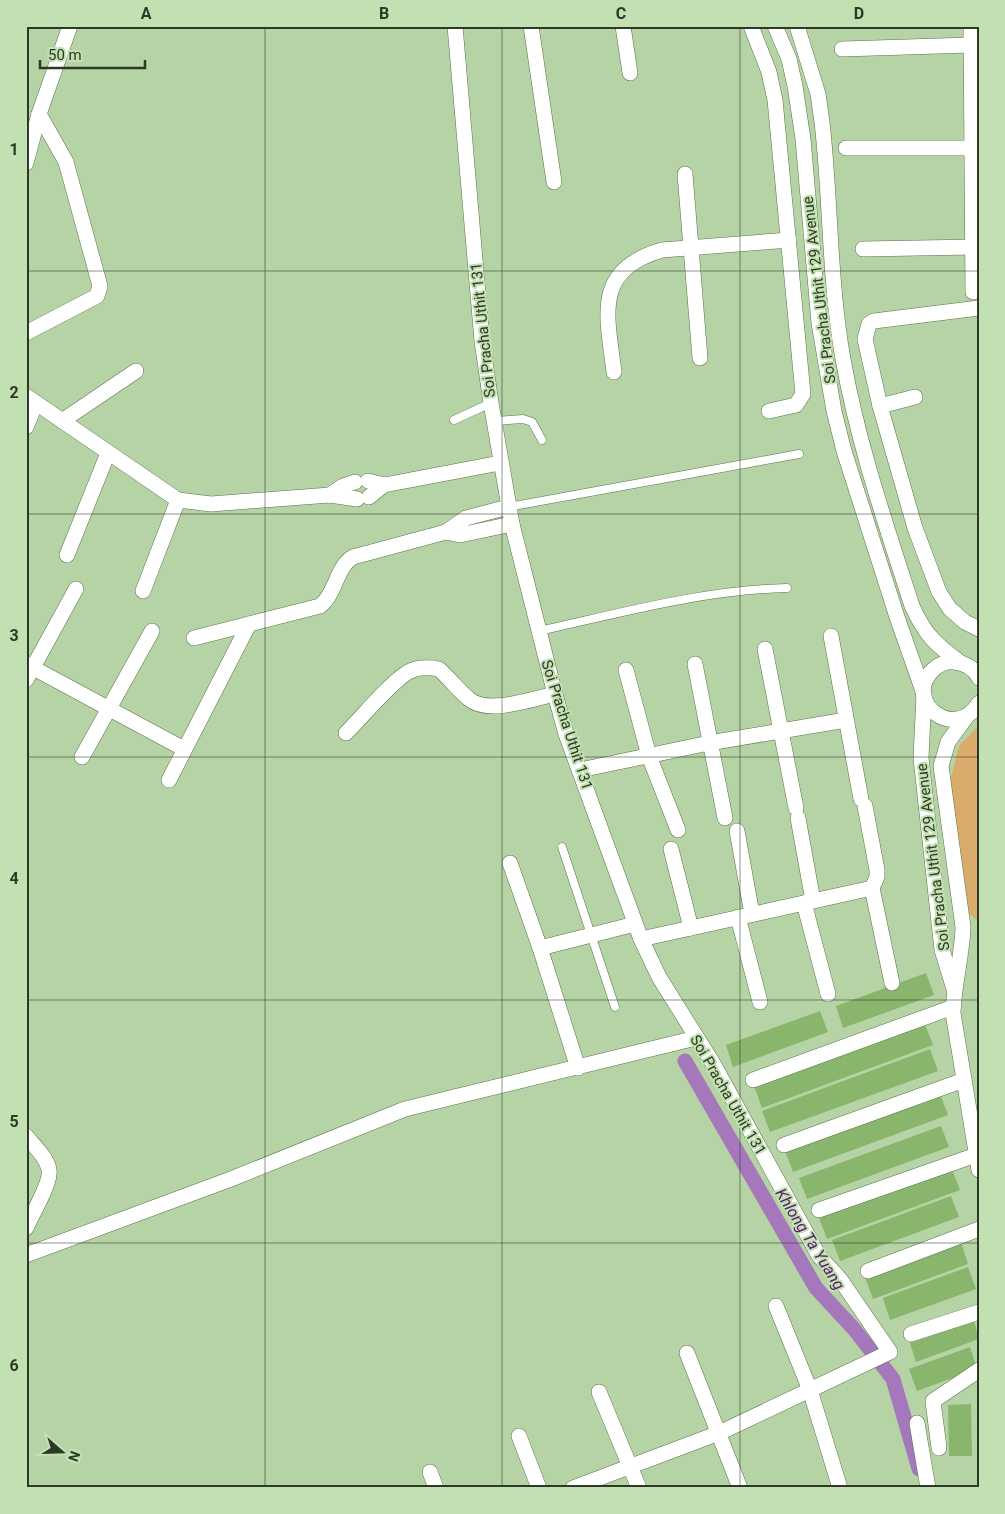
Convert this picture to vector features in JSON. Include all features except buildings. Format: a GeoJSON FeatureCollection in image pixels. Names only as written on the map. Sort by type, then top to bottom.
{"type":"FeatureCollection","features":[{"type":"Feature","properties":{"kind":"street"},"geometry":{"type":"LineString","coordinates":[[26,163],[39,114],[70,26]]}},
{"type":"Feature","properties":{"kind":"street","name":"Soi Pracha Uthit 131"},"geometry":{"type":"LineString","coordinates":[[455,26],[482,341],[491,403],[508,507],[555,694],[635,924],[659,977],[714,1065],[820,1256],[840,1279],[890,1352],[810,1390]]}},
{"type":"Feature","properties":{"kind":"street"},"geometry":{"type":"LineString","coordinates":[[531,26],[554,182]]}},
{"type":"Feature","properties":{"kind":"street"},"geometry":{"type":"LineString","coordinates":[[624,26],[630,74]]}},
{"type":"Feature","properties":{"kind":"street"},"geometry":{"type":"LineString","coordinates":[[751,26],[769,72],[775,100],[803,394],[796,405],[768,411]]}},
{"type":"Feature","properties":{"kind":"street","name":"Soi Pracha Uthit 129 Avenue"},"geometry":{"type":"LineString","coordinates":[[775,26],[789,59],[795,86],[820,323],[834,411],[844,451],[896,617],[932,711],[940,717],[949,720],[975,709]]}},
{"type":"Feature","properties":{"kind":"street","name":"Soi Pracha Uthit 129 Avenue"},"geometry":{"type":"LineString","coordinates":[[797,26],[818,94],[825,150],[829,218],[843,358],[863,449],[912,606],[922,629],[940,648],[972,669]]}},
{"type":"Feature","properties":{"kind":"street"},"geometry":{"type":"LineString","coordinates":[[971,26],[974,292]]}},
{"type":"Feature","properties":{"kind":"street"},"geometry":{"type":"LineString","coordinates":[[842,49],[971,45]]}},
{"type":"Feature","properties":{"kind":"street"},"geometry":{"type":"LineString","coordinates":[[26,334],[97,296],[100,286],[66,162],[39,114]]}},
{"type":"Feature","properties":{"kind":"street"},"geometry":{"type":"LineString","coordinates":[[846,148],[973,148]]}},
{"type":"Feature","properties":{"kind":"street"},"geometry":{"type":"LineString","coordinates":[[685,174],[700,358]]}},
{"type":"Feature","properties":{"kind":"street"},"geometry":{"type":"LineString","coordinates":[[810,221],[829,218]]}},
{"type":"Feature","properties":{"kind":"street"},"geometry":{"type":"LineString","coordinates":[[614,372],[607,312],[608,299],[614,283],[621,272],[646,255],[662,250],[789,240]]}},
{"type":"Feature","properties":{"kind":"street"},"geometry":{"type":"LineString","coordinates":[[863,249],[974,247]]}},
{"type":"Feature","properties":{"kind":"street"},"geometry":{"type":"LineString","coordinates":[[979,308],[874,321],[869,324],[865,339],[880,406],[915,528],[939,592],[950,609],[965,622],[979,628]]}},
{"type":"Feature","properties":{"kind":"street"},"geometry":{"type":"LineString","coordinates":[[62,421],[136,371]]}},
{"type":"Feature","properties":{"kind":"street"},"geometry":{"type":"LineString","coordinates":[[880,406],[915,397]]}},
{"type":"Feature","properties":{"kind":"street"},"geometry":{"type":"LineString","coordinates":[[26,427],[31,400],[178,500],[211,504],[330,495],[363,498],[384,485]]}},
{"type":"Feature","properties":{"kind":"street"},"geometry":{"type":"LineString","coordinates":[[67,555],[108,453]]}},
{"type":"Feature","properties":{"kind":"street"},"geometry":{"type":"LineString","coordinates":[[330,495],[343,486],[361,482],[384,485],[500,463]]}},
{"type":"Feature","properties":{"kind":"street"},"geometry":{"type":"LineString","coordinates":[[142,591],[178,500]]}},
{"type":"Feature","properties":{"kind":"street"},"geometry":{"type":"LineString","coordinates":[[194,638],[320,606],[326,601],[346,561],[353,557],[446,532],[466,518],[508,507]]}},
{"type":"Feature","properties":{"kind":"street"},"geometry":{"type":"LineString","coordinates":[[446,532],[460,535],[512,524]]}},
{"type":"Feature","properties":{"kind":"street"},"geometry":{"type":"LineString","coordinates":[[76,589],[28,671],[108,708],[184,749]]}},
{"type":"Feature","properties":{"kind":"street"},"geometry":{"type":"LineString","coordinates":[[169,780],[249,624]]}},
{"type":"Feature","properties":{"kind":"street"},"geometry":{"type":"LineString","coordinates":[[82,756],[152,631]]}},
{"type":"Feature","properties":{"kind":"street"},"geometry":{"type":"LineString","coordinates":[[831,636],[877,870],[877,877],[872,888],[892,983]]}},
{"type":"Feature","properties":{"kind":"street"},"geometry":{"type":"LineString","coordinates":[[765,649],[797,813],[809,902],[828,994]]}},
{"type":"Feature","properties":{"kind":"street"},"geometry":{"type":"LineString","coordinates":[[695,664],[725,818]]}},
{"type":"Feature","properties":{"kind":"street","name":"Soi Pracha Uthit 129 Avenue"},"geometry":{"type":"LineString","coordinates":[[954,989],[942,950],[921,758],[924,694],[928,676],[942,664],[972,669]]}},
{"type":"Feature","properties":{"kind":"street"},"geometry":{"type":"LineString","coordinates":[[346,733],[409,671],[421,668],[439,669],[470,700],[480,705],[495,706],[555,694]]}},
{"type":"Feature","properties":{"kind":"street"},"geometry":{"type":"LineString","coordinates":[[626,670],[649,756],[678,830]]}},
{"type":"Feature","properties":{"kind":"street","name":"Soi Pracha Uthit 129 Avenue"},"geometry":{"type":"LineString","coordinates":[[975,709],[948,742],[941,766],[962,927],[962,952],[954,989],[953,1007],[964,1080],[975,1124],[978,1163]]}},
{"type":"Feature","properties":{"kind":"street"},"geometry":{"type":"LineString","coordinates":[[580,770],[709,743],[846,720]]}},
{"type":"Feature","properties":{"kind":"street"},"geometry":{"type":"LineString","coordinates":[[736,831],[745,915],[760,1002]]}},
{"type":"Feature","properties":{"kind":"street"},"geometry":{"type":"LineString","coordinates":[[671,849],[691,928]]}},
{"type":"Feature","properties":{"kind":"street"},"geometry":{"type":"LineString","coordinates":[[510,863],[540,948],[578,1068]]}},
{"type":"Feature","properties":{"kind":"street"},"geometry":{"type":"LineString","coordinates":[[641,939],[872,888]]}},
{"type":"Feature","properties":{"kind":"street"},"geometry":{"type":"LineString","coordinates":[[540,948],[635,924]]}},
{"type":"Feature","properties":{"kind":"street"},"geometry":{"type":"LineString","coordinates":[[753,1080],[953,1007]]}},
{"type":"Feature","properties":{"kind":"street"},"geometry":{"type":"LineString","coordinates":[[26,1255],[231,1178],[405,1109],[696,1038]]}},
{"type":"Feature","properties":{"kind":"street"},"geometry":{"type":"LineString","coordinates":[[784,1145],[964,1080]]}},
{"type":"Feature","properties":{"kind":"street"},"geometry":{"type":"LineString","coordinates":[[26,1136],[45,1159],[49,1169],[49,1178],[26,1228]]}},
{"type":"Feature","properties":{"kind":"street"},"geometry":{"type":"LineString","coordinates":[[819,1210],[978,1163]]}},
{"type":"Feature","properties":{"kind":"street"},"geometry":{"type":"LineString","coordinates":[[868,1271],[979,1229]]}},
{"type":"Feature","properties":{"kind":"street"},"geometry":{"type":"LineString","coordinates":[[776,1306],[810,1390],[840,1488]]}},
{"type":"Feature","properties":{"kind":"street"},"geometry":{"type":"LineString","coordinates":[[911,1334],[979,1312]]}},
{"type":"Feature","properties":{"kind":"street"},"geometry":{"type":"LineString","coordinates":[[688,1353],[740,1488]]}},
{"type":"Feature","properties":{"kind":"street"},"geometry":{"type":"LineString","coordinates":[[939,1448],[933,1401],[979,1370]]}},
{"type":"Feature","properties":{"kind":"street"},"geometry":{"type":"LineString","coordinates":[[573,1488],[719,1433],[810,1390]]}},
{"type":"Feature","properties":{"kind":"street"},"geometry":{"type":"LineString","coordinates":[[600,1392],[638,1488]]}},
{"type":"Feature","properties":{"kind":"street"},"geometry":{"type":"LineString","coordinates":[[917,1423],[928,1488]]}},
{"type":"Feature","properties":{"kind":"street"},"geometry":{"type":"LineString","coordinates":[[519,1436],[539,1488]]}},
{"type":"Feature","properties":{"kind":"street"},"geometry":{"type":"LineString","coordinates":[[430,1472],[436,1488]]}},
{"type":"Feature","properties":{"kind":"lane"},"geometry":{"type":"LineString","coordinates":[[454,420],[491,403]]}},
{"type":"Feature","properties":{"kind":"lane"},"geometry":{"type":"LineString","coordinates":[[494,421],[523,419],[532,422],[542,440]]}},
{"type":"Feature","properties":{"kind":"lane"},"geometry":{"type":"LineString","coordinates":[[508,507],[799,454]]}},
{"type":"Feature","properties":{"kind":"lane"},"geometry":{"type":"LineString","coordinates":[[539,631],[688,599],[747,589],[787,588]]}},
{"type":"Feature","properties":{"kind":"lane"},"geometry":{"type":"LineString","coordinates":[[562,846],[615,1007]]}},
{"type":"Feature","properties":{"kind":"shaded area"},"geometry":{"type":"Polygon","coordinates":[[[979,725],[979,922],[965,910],[950,782],[959,746],[979,725]]]}},
{"type":"Feature","properties":{"kind":"waterway","name":"Khlong Ta Yuang"},"geometry":{"type":"LineString","coordinates":[[685,1061],[816,1288],[854,1329],[893,1379],[919,1469]]}}]}
